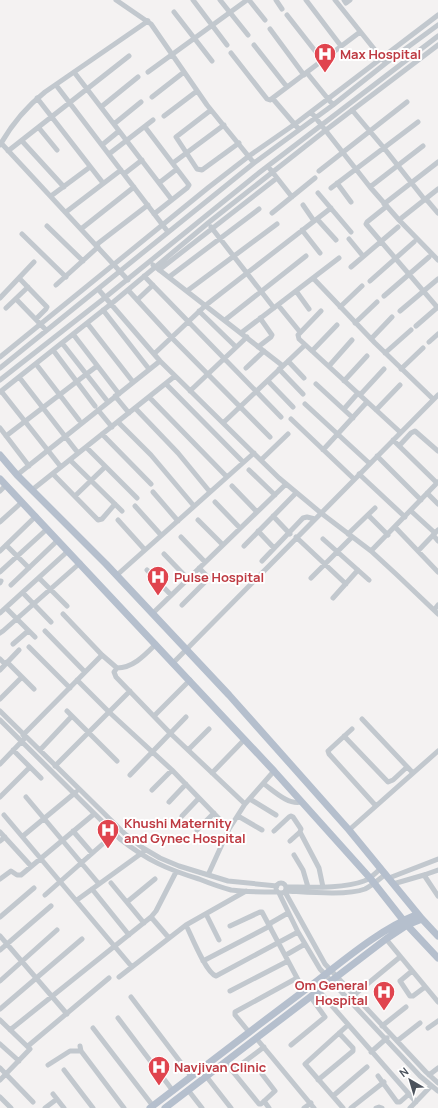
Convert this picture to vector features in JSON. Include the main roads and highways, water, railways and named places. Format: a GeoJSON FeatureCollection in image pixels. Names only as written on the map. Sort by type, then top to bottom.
{"type":"FeatureCollection","features":[{"type":"Feature","properties":{"kind":"main road"},"geometry":{"type":"LineString","coordinates":[[0,456],[117,575],[230,695],[349,830],[438,936]]}},
{"type":"Feature","properties":{"kind":"main road"},"geometry":{"type":"LineString","coordinates":[[0,478],[274,771],[372,881],[405,923],[438,958]]}},
{"type":"Feature","properties":{"kind":"main road"},"geometry":{"type":"LineString","coordinates":[[151,1107],[385,930],[392,922],[393,917],[391,906]]}},
{"type":"Feature","properties":{"kind":"main road"},"geometry":{"type":"LineString","coordinates":[[385,930],[420,916]]}},
{"type":"Feature","properties":{"kind":"main road"},"geometry":{"type":"LineString","coordinates":[[169,1107],[188,1090],[310,996],[331,982],[405,923]]}},
{"type":"Feature","properties":{"kind":"place","name":"Max Hospital"},"geometry":{"type":"Point","coordinates":[325,74]}},
{"type":"Feature","properties":{"kind":"place","name":"Pulse Hospital"},"geometry":{"type":"Point","coordinates":[158,596]}},
{"type":"Feature","properties":{"kind":"place","name":"Khushi Maternity and Gynec Hospital"},"geometry":{"type":"Point","coordinates":[108,850]}},
{"type":"Feature","properties":{"kind":"place","name":"Om General Hospital"},"geometry":{"type":"Point","coordinates":[384,1012]}},
{"type":"Feature","properties":{"kind":"place","name":"Navjivan Clinic"},"geometry":{"type":"Point","coordinates":[159,1086]}}]}
